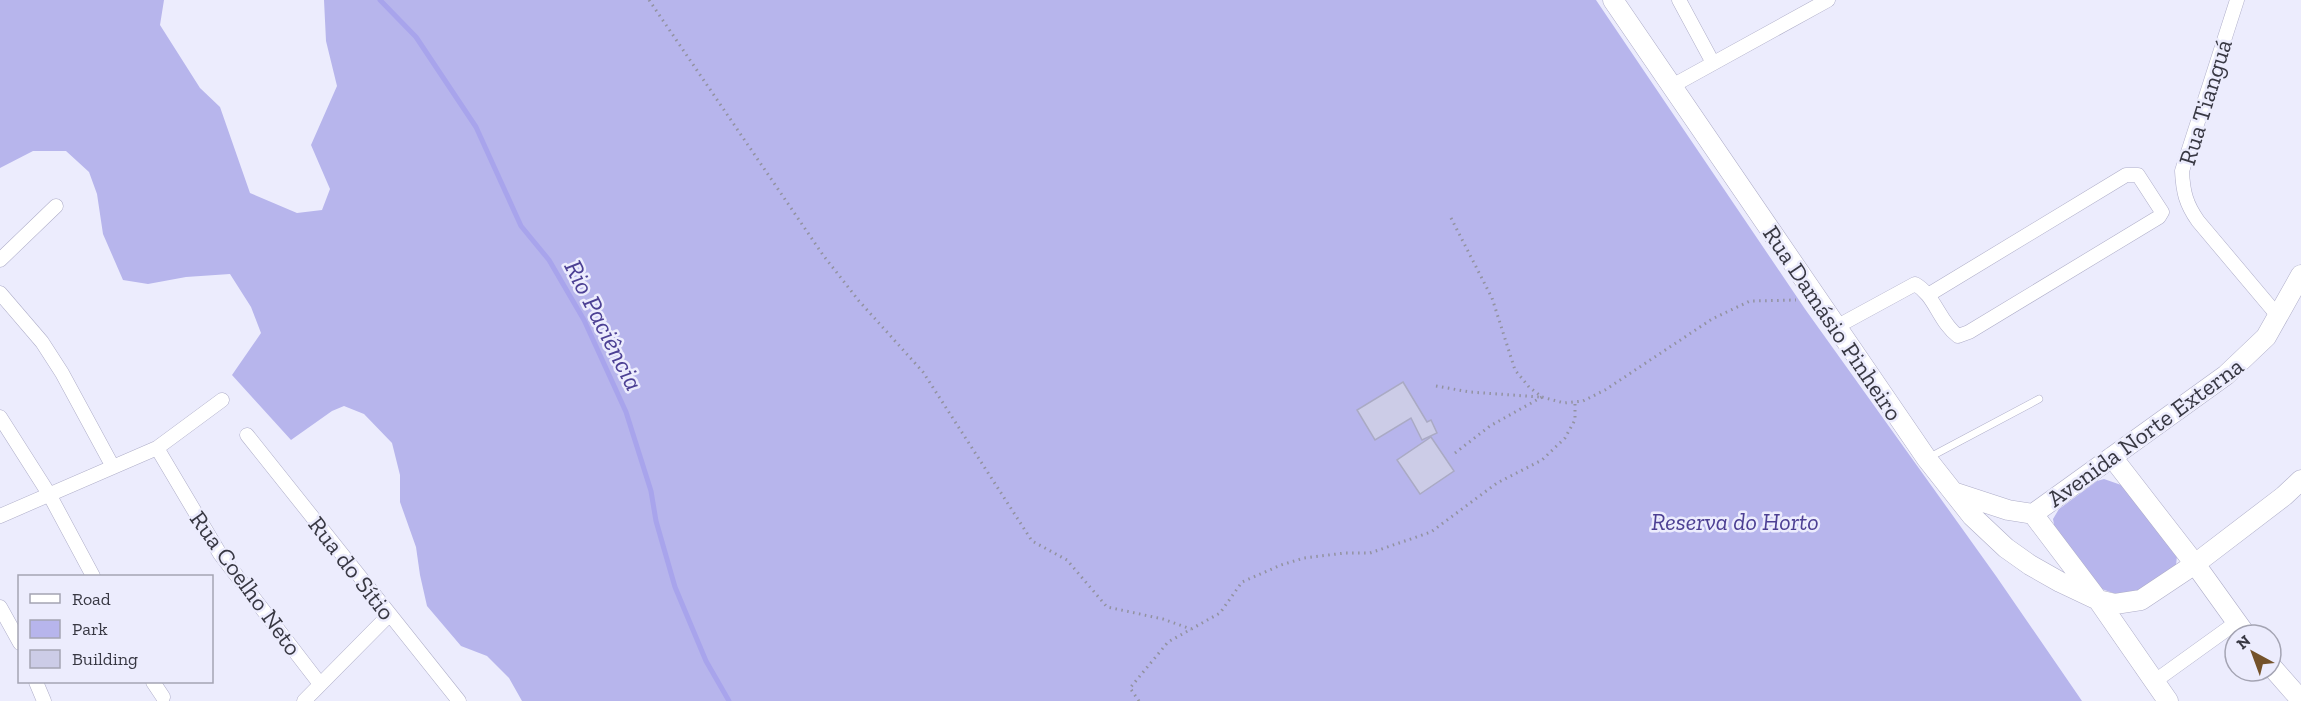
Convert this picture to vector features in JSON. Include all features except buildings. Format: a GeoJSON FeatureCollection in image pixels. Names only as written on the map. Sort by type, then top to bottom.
{"type":"FeatureCollection","features":[{"type":"Feature","properties":{"kind":"street","name":"Rua Damásio Pinheiro"},"geometry":{"type":"LineString","coordinates":[[1614,0],[1818,303],[1951,490],[1989,534],[2006,548],[2030,565],[2098,600]]}},
{"type":"Feature","properties":{"kind":"street"},"geometry":{"type":"LineString","coordinates":[[1679,0],[1713,63]]}},
{"type":"Feature","properties":{"kind":"street"},"geometry":{"type":"LineString","coordinates":[[1672,86],[1828,0]]}},
{"type":"Feature","properties":{"kind":"street","name":"Rua Tianguá"},"geometry":{"type":"LineString","coordinates":[[2236,0],[2182,171],[2183,191],[2187,206],[2192,213],[2278,316]]}},
{"type":"Feature","properties":{"kind":"street"},"geometry":{"type":"LineString","coordinates":[[1836,327],[1915,284],[1924,288],[1928,295],[1949,329],[1958,336],[1969,332],[2160,217],[2162,212],[2138,175],[2126,175],[1928,295]]}},
{"type":"Feature","properties":{"kind":"street"},"geometry":{"type":"LineString","coordinates":[[0,260],[56,206]]}},
{"type":"Feature","properties":{"kind":"street","name":"Avenida Norte Externa"},"geometry":{"type":"LineString","coordinates":[[1951,490],[2000,507],[2033,514],[2226,375],[2266,337],[2301,275]]}},
{"type":"Feature","properties":{"kind":"street"},"geometry":{"type":"LineString","coordinates":[[0,293],[42,342],[62,373],[113,467]]}},
{"type":"Feature","properties":{"kind":"street"},"geometry":{"type":"LineString","coordinates":[[0,516],[157,448],[222,400]]}},
{"type":"Feature","properties":{"kind":"street"},"geometry":{"type":"LineString","coordinates":[[0,417],[50,494],[92,575]]}},
{"type":"Feature","properties":{"kind":"street","name":"Rua do Sítio"},"geometry":{"type":"LineString","coordinates":[[247,435],[456,700]]}},
{"type":"Feature","properties":{"kind":"street","name":"Rua Coelho Neto"},"geometry":{"type":"LineString","coordinates":[[157,448],[220,554],[320,684]]}},
{"type":"Feature","properties":{"kind":"street"},"geometry":{"type":"LineString","coordinates":[[2112,457],[2238,623]]}},
{"type":"Feature","properties":{"kind":"street"},"geometry":{"type":"LineString","coordinates":[[2098,600],[2115,604],[2134,602],[2195,564],[2284,496],[2301,480]]}},
{"type":"Feature","properties":{"kind":"street"},"geometry":{"type":"LineString","coordinates":[[2033,514],[2098,600],[2168,701]]}},
{"type":"Feature","properties":{"kind":"street"},"geometry":{"type":"LineString","coordinates":[[0,607],[18,636]]}},
{"type":"Feature","properties":{"kind":"street"},"geometry":{"type":"LineString","coordinates":[[304,701],[389,615]]}},
{"type":"Feature","properties":{"kind":"street"},"geometry":{"type":"LineString","coordinates":[[2154,681],[2223,640]]}},
{"type":"Feature","properties":{"kind":"street"},"geometry":{"type":"LineString","coordinates":[[2283,677],[2298,691]]}},
{"type":"Feature","properties":{"kind":"street"},"geometry":{"type":"LineString","coordinates":[[37,683],[44,701]]}},
{"type":"Feature","properties":{"kind":"street"},"geometry":{"type":"LineString","coordinates":[[154,683],[162,697]]}},
{"type":"Feature","properties":{"kind":"lane"},"geometry":{"type":"LineString","coordinates":[[1927,459],[2039,399]]}},
{"type":"Feature","properties":{"kind":"path"},"geometry":{"type":"LineString","coordinates":[[649,0],[823,255],[859,301],[923,372],[1032,541],[1067,560],[1107,607],[1163,619],[1191,629]]}},
{"type":"Feature","properties":{"kind":"path"},"geometry":{"type":"LineString","coordinates":[[1451,218],[1492,298],[1515,370],[1529,387],[1542,397]]}},
{"type":"Feature","properties":{"kind":"path"},"geometry":{"type":"LineString","coordinates":[[1436,386],[1470,392],[1542,397],[1564,403],[1583,401],[1605,390],[1712,319],[1750,301],[1785,299],[1818,303]]}},
{"type":"Feature","properties":{"kind":"path"},"geometry":{"type":"LineString","coordinates":[[1455,453],[1490,426],[1542,397]]}},
{"type":"Feature","properties":{"kind":"path"},"geometry":{"type":"LineString","coordinates":[[1139,701],[1130,688],[1168,642],[1220,613],[1242,582],[1304,558],[1345,553],[1370,553],[1431,532],[1497,483],[1542,460],[1565,438],[1575,420],[1575,402]]}},
{"type":"Feature","properties":{"kind":"green space","name":"Reserva do Horto"},"geometry":{"type":"Polygon","coordinates":[[[0,0],[164,0],[160,25],[200,88],[220,107],[250,193],[297,213],[322,210],[330,189],[311,145],[337,86],[326,41],[324,0],[1596,0],[1805,309],[1996,576],[2082,701],[522,701],[509,678],[487,656],[461,646],[427,606],[416,547],[400,502],[400,475],[392,443],[364,414],[344,406],[332,411],[291,440],[232,375],[261,333],[251,307],[230,274],[186,277],[148,284],[123,280],[103,234],[97,194],[89,172],[66,151],[33,151],[0,168],[0,0]]]}},
{"type":"Feature","properties":{"kind":"green space"},"geometry":{"type":"Polygon","coordinates":[[[2104,479],[2124,486],[2177,556],[2176,565],[2167,573],[2138,590],[2124,594],[2099,588],[2055,530],[2053,519],[2059,509],[2097,481],[2104,479]]]}},
{"type":"Feature","properties":{"kind":"waterway","name":"Rio Paciência"},"geometry":{"type":"LineString","coordinates":[[380,0],[416,37],[476,127],[521,226],[549,260],[584,320],[626,412],[651,491],[656,521],[675,587],[706,661],[729,701]]}}]}
